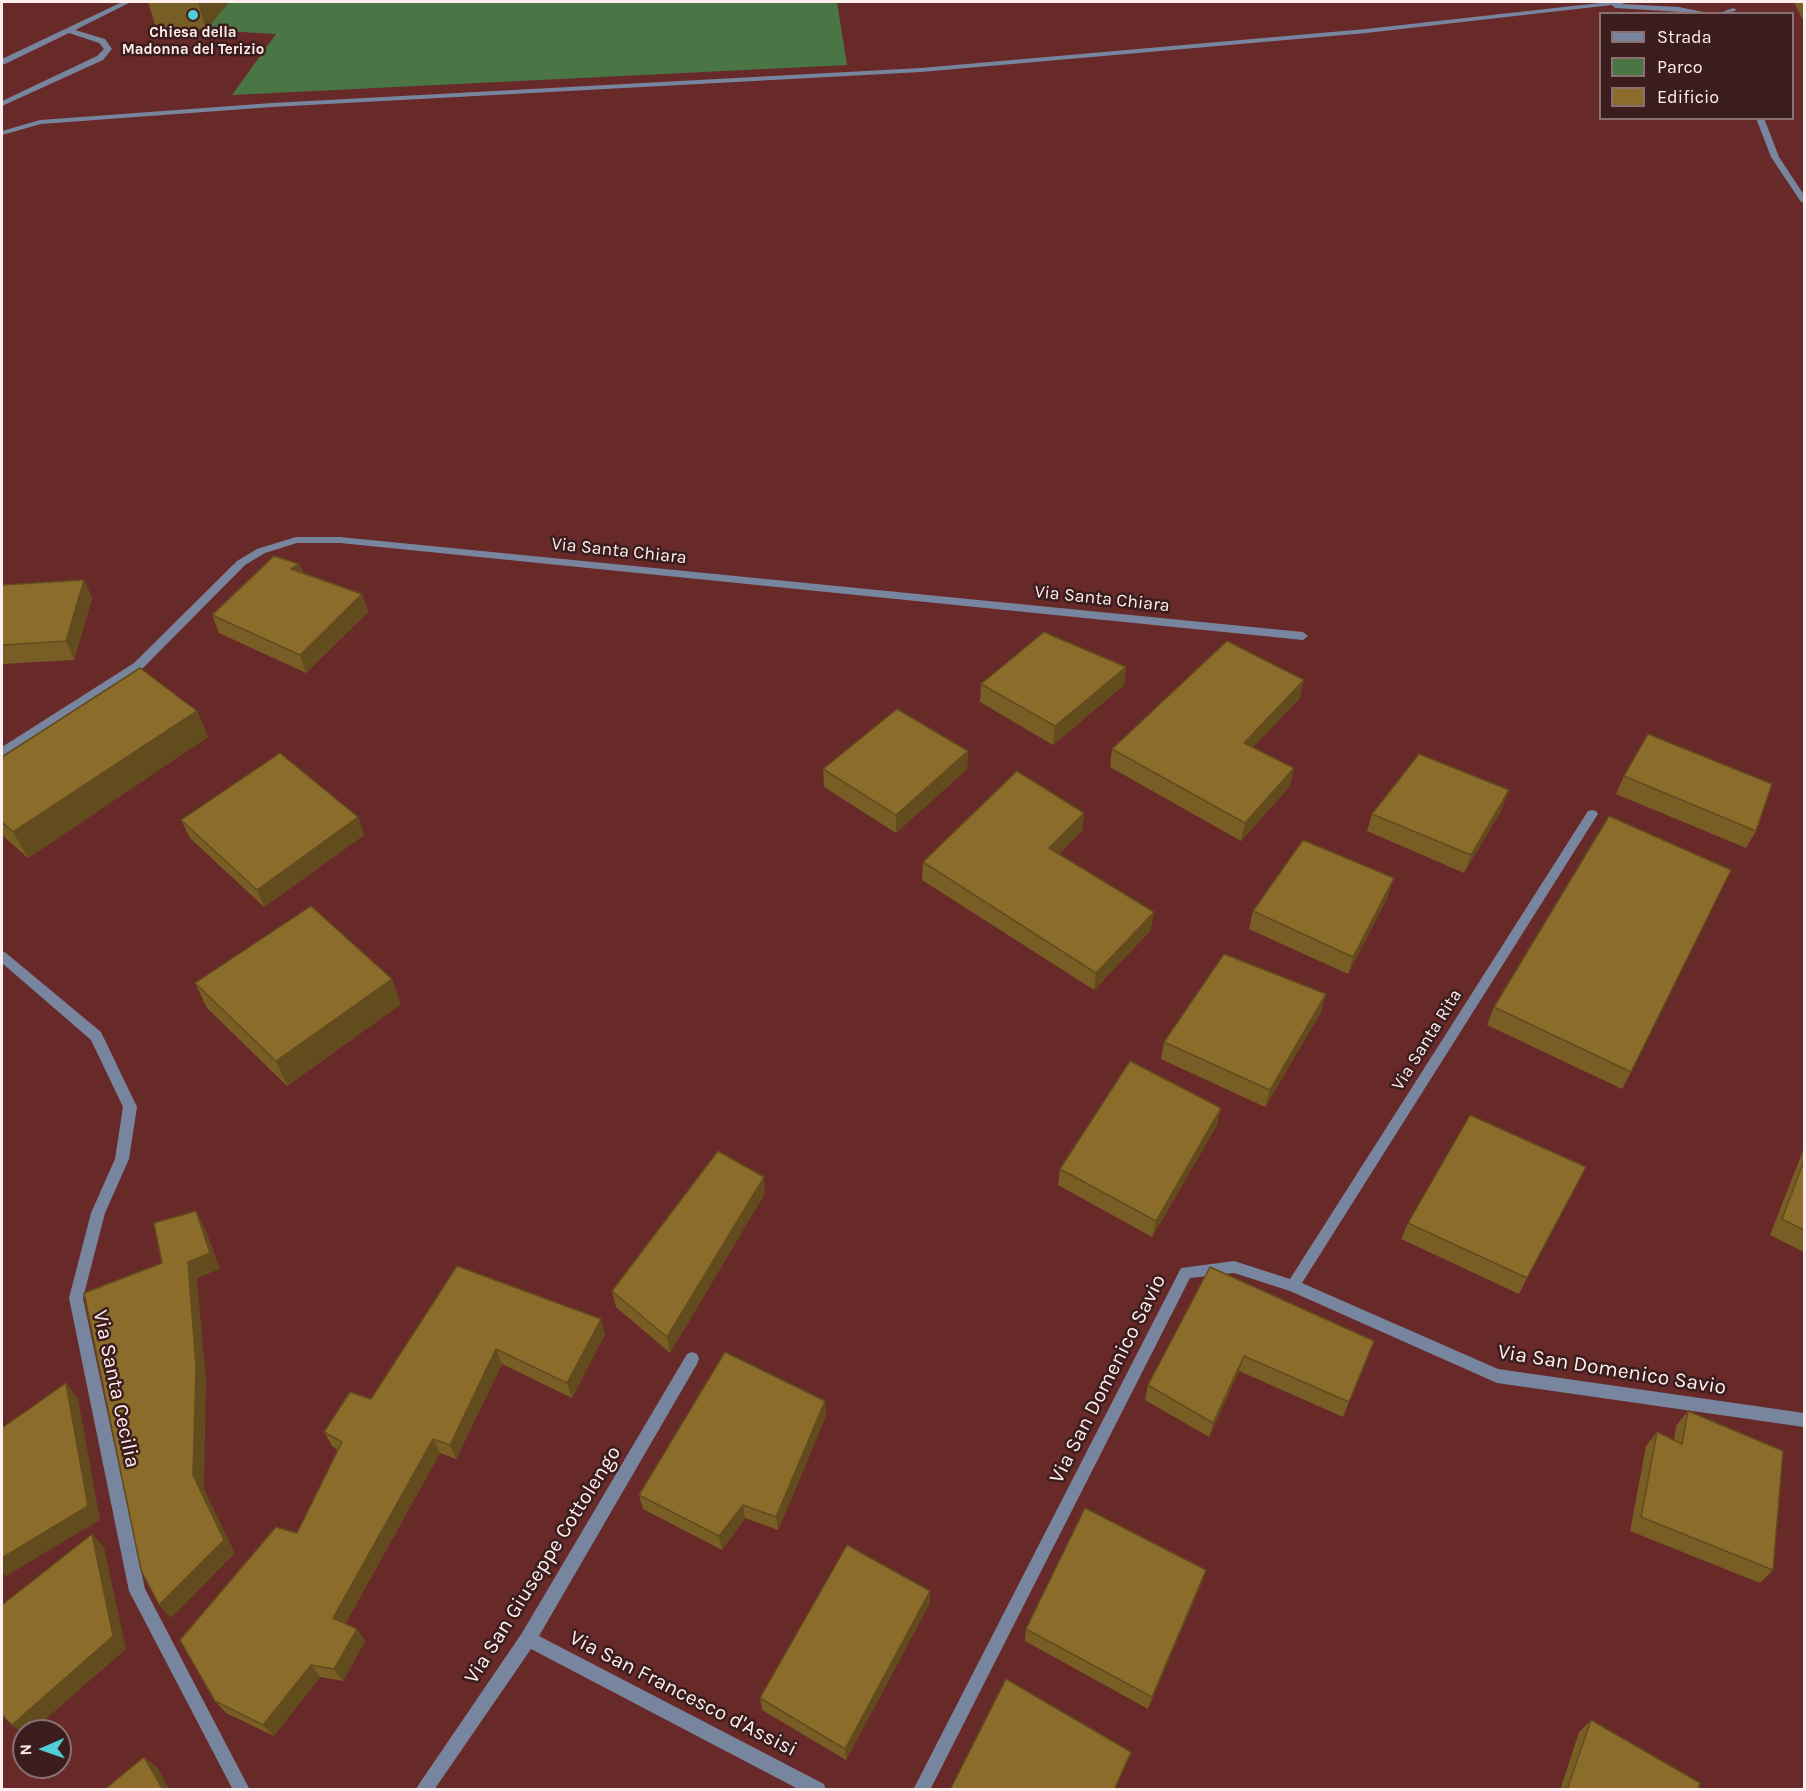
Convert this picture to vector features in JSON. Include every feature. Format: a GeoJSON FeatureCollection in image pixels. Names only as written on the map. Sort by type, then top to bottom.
{"type":"FeatureCollection","features":[{"type":"Feature","properties":{"kind":"street"},"geometry":{"type":"LineString","coordinates":[[2,62],[127,2]]}},
{"type":"Feature","properties":{"kind":"street"},"geometry":{"type":"LineString","coordinates":[[2,133],[40,122],[272,105],[921,70],[1366,31],[1623,2]]}},
{"type":"Feature","properties":{"kind":"street"},"geometry":{"type":"LineString","coordinates":[[1682,2],[1700,12]]}},
{"type":"Feature","properties":{"kind":"street"},"geometry":{"type":"LineString","coordinates":[[1599,6],[1629,6],[1692,12]]}},
{"type":"Feature","properties":{"kind":"street"},"geometry":{"type":"LineString","coordinates":[[2,104],[100,58],[108,49],[102,41],[68,30]]}},
{"type":"Feature","properties":{"kind":"street"},"geometry":{"type":"LineString","coordinates":[[1761,120],[1775,157],[1803,196]]}},
{"type":"Feature","properties":{"kind":"street","name":"Via Santa Chiara"},"geometry":{"type":"LineString","coordinates":[[2,752],[138,666],[241,563],[261,551],[296,540],[351,542],[1303,636]]}},
{"type":"Feature","properties":{"kind":"street","name":"Via Santa Rita"},"geometry":{"type":"LineString","coordinates":[[1293,1286],[1592,814]]}},
{"type":"Feature","properties":{"kind":"street","name":"Via Santa Cecilia"},"geometry":{"type":"LineString","coordinates":[[2,956],[96,1036],[130,1107],[122,1159],[98,1213],[76,1298],[136,1591],[242,1790]]}},
{"type":"Feature","properties":{"kind":"street","name":"Via San Domenico Savio"},"geometry":{"type":"LineString","coordinates":[[921,1790],[1186,1272],[1234,1267],[1293,1286],[1497,1376],[1804,1420]]}},
{"type":"Feature","properties":{"kind":"street","name":"Via San Giuseppe Cottolengo"},"geometry":{"type":"LineString","coordinates":[[423,1790],[528,1639],[692,1359]]}},
{"type":"Feature","properties":{"kind":"street","name":"Via San Francesco d'Assisi"},"geometry":{"type":"LineString","coordinates":[[528,1639],[818,1790]]}},
{"type":"Feature","properties":{"kind":"green space"},"geometry":{"type":"Polygon","coordinates":[[[229,2],[837,2],[847,65],[232,95],[276,34],[206,30],[229,2]]]}},
{"type":"Feature","properties":{"kind":"building"},"geometry":{"type":"Polygon","coordinates":[[[274,556],[299,564],[291,569],[362,594],[300,655],[212,615],[274,556]]]}},
{"type":"Feature","properties":{"kind":"building"},"geometry":{"type":"Polygon","coordinates":[[[84,580],[66,641],[2,645],[2,585],[84,580]]]}},
{"type":"Feature","properties":{"kind":"building"},"geometry":{"type":"Polygon","coordinates":[[[1044,632],[1126,667],[1055,726],[981,684],[1044,632]]]}},
{"type":"Feature","properties":{"kind":"building"},"geometry":{"type":"Polygon","coordinates":[[[1227,641],[1304,680],[1244,743],[1294,768],[1245,823],[1112,749],[1227,641]]]}},
{"type":"Feature","properties":{"kind":"building"},"geometry":{"type":"Polygon","coordinates":[[[140,668],[197,711],[13,832],[2,822],[2,757],[140,668]]]}},
{"type":"Feature","properties":{"kind":"building"},"geometry":{"type":"Polygon","coordinates":[[[897,709],[968,751],[896,815],[823,769],[897,709]]]}},
{"type":"Feature","properties":{"kind":"building"},"geometry":{"type":"Polygon","coordinates":[[[1648,734],[1772,784],[1756,831],[1624,776],[1648,734]]]}},
{"type":"Feature","properties":{"kind":"building"},"geometry":{"type":"Polygon","coordinates":[[[280,753],[358,817],[257,890],[181,820],[280,753]]]}},
{"type":"Feature","properties":{"kind":"building"},"geometry":{"type":"Polygon","coordinates":[[[1419,754],[1509,790],[1471,855],[1372,814],[1419,754]]]}},
{"type":"Feature","properties":{"kind":"building"},"geometry":{"type":"Polygon","coordinates":[[[1017,771],[1084,813],[1049,848],[1154,912],[1096,973],[923,862],[1017,771]]]}},
{"type":"Feature","properties":{"kind":"building"},"geometry":{"type":"Polygon","coordinates":[[[1609,816],[1731,870],[1631,1072],[1494,1007],[1609,816]]]}},
{"type":"Feature","properties":{"kind":"building"},"geometry":{"type":"Polygon","coordinates":[[[1303,840],[1394,878],[1353,957],[1253,911],[1303,840]]]}},
{"type":"Feature","properties":{"kind":"building"},"geometry":{"type":"Polygon","coordinates":[[[311,906],[392,979],[276,1061],[195,983],[311,906]]]}},
{"type":"Feature","properties":{"kind":"building"},"geometry":{"type":"Polygon","coordinates":[[[1224,954],[1326,994],[1270,1090],[1164,1042],[1224,954]]]}},
{"type":"Feature","properties":{"kind":"building"},"geometry":{"type":"Polygon","coordinates":[[[1130,1061],[1221,1108],[1156,1221],[1060,1169],[1130,1061]]]}},
{"type":"Feature","properties":{"kind":"building"},"geometry":{"type":"Polygon","coordinates":[[[1470,1115],[1586,1167],[1527,1278],[1408,1223],[1470,1115]]]}},
{"type":"Feature","properties":{"kind":"building"},"geometry":{"type":"Polygon","coordinates":[[[718,1151],[764,1177],[667,1337],[612,1291],[718,1151]]]}},
{"type":"Feature","properties":{"kind":"building"},"geometry":{"type":"Polygon","coordinates":[[[1804,1161],[1804,1230],[1782,1219],[1804,1161]]]}},
{"type":"Feature","properties":{"kind":"building"},"geometry":{"type":"Polygon","coordinates":[[[196,1211],[210,1253],[188,1262],[196,1367],[193,1475],[224,1540],[159,1605],[141,1570],[84,1293],[162,1263],[154,1223],[196,1211]]]}},
{"type":"Feature","properties":{"kind":"building"},"geometry":{"type":"Polygon","coordinates":[[[457,1266],[601,1319],[567,1383],[496,1349],[450,1445],[433,1439],[333,1618],[357,1629],[334,1669],[311,1665],[263,1725],[215,1701],[180,1640],[276,1527],[297,1533],[342,1442],[324,1432],[350,1392],[371,1399],[457,1266]]]}},
{"type":"Feature","properties":{"kind":"building"},"geometry":{"type":"Polygon","coordinates":[[[1210,1267],[1374,1341],[1349,1402],[1244,1356],[1213,1423],[1148,1385],[1210,1267]]]}},
{"type":"Feature","properties":{"kind":"building"},"geometry":{"type":"Polygon","coordinates":[[[725,1352],[825,1401],[776,1517],[743,1505],[719,1536],[639,1495],[725,1352]]]}},
{"type":"Feature","properties":{"kind":"building"},"geometry":{"type":"Polygon","coordinates":[[[66,1383],[88,1506],[2,1558],[2,1428],[66,1383]]]}},
{"type":"Feature","properties":{"kind":"building"},"geometry":{"type":"Polygon","coordinates":[[[1688,1411],[1783,1451],[1773,1570],[1641,1517],[1657,1432],[1682,1444],[1688,1411]]]}},
{"type":"Feature","properties":{"kind":"building"},"geometry":{"type":"Polygon","coordinates":[[[1085,1508],[1206,1570],[1152,1697],[1026,1629],[1085,1508]]]}},
{"type":"Feature","properties":{"kind":"building"},"geometry":{"type":"Polygon","coordinates":[[[92,1534],[113,1636],[19,1719],[12,1719],[12,1725],[2,1715],[2,1605],[92,1534]]]}},
{"type":"Feature","properties":{"kind":"building"},"geometry":{"type":"Polygon","coordinates":[[[847,1545],[930,1591],[845,1749],[760,1698],[847,1545]]]}},
{"type":"Feature","properties":{"kind":"building"},"geometry":{"type":"Polygon","coordinates":[[[1006,1679],[1131,1752],[1114,1790],[950,1790],[1006,1679]]]}},
{"type":"Feature","properties":{"kind":"building"},"geometry":{"type":"Polygon","coordinates":[[[1591,1720],[1700,1783],[1698,1790],[1567,1790],[1591,1720]]]}},
{"type":"Feature","properties":{"kind":"building"},"geometry":{"type":"Polygon","coordinates":[[[144,1757],[163,1790],[104,1790],[144,1757]]]}},
{"type":"Feature","properties":{"kind":"place","name":"Chiesa della Madonna del Terizio"},"geometry":{"type":"Point","coordinates":[193,15]}}]}
